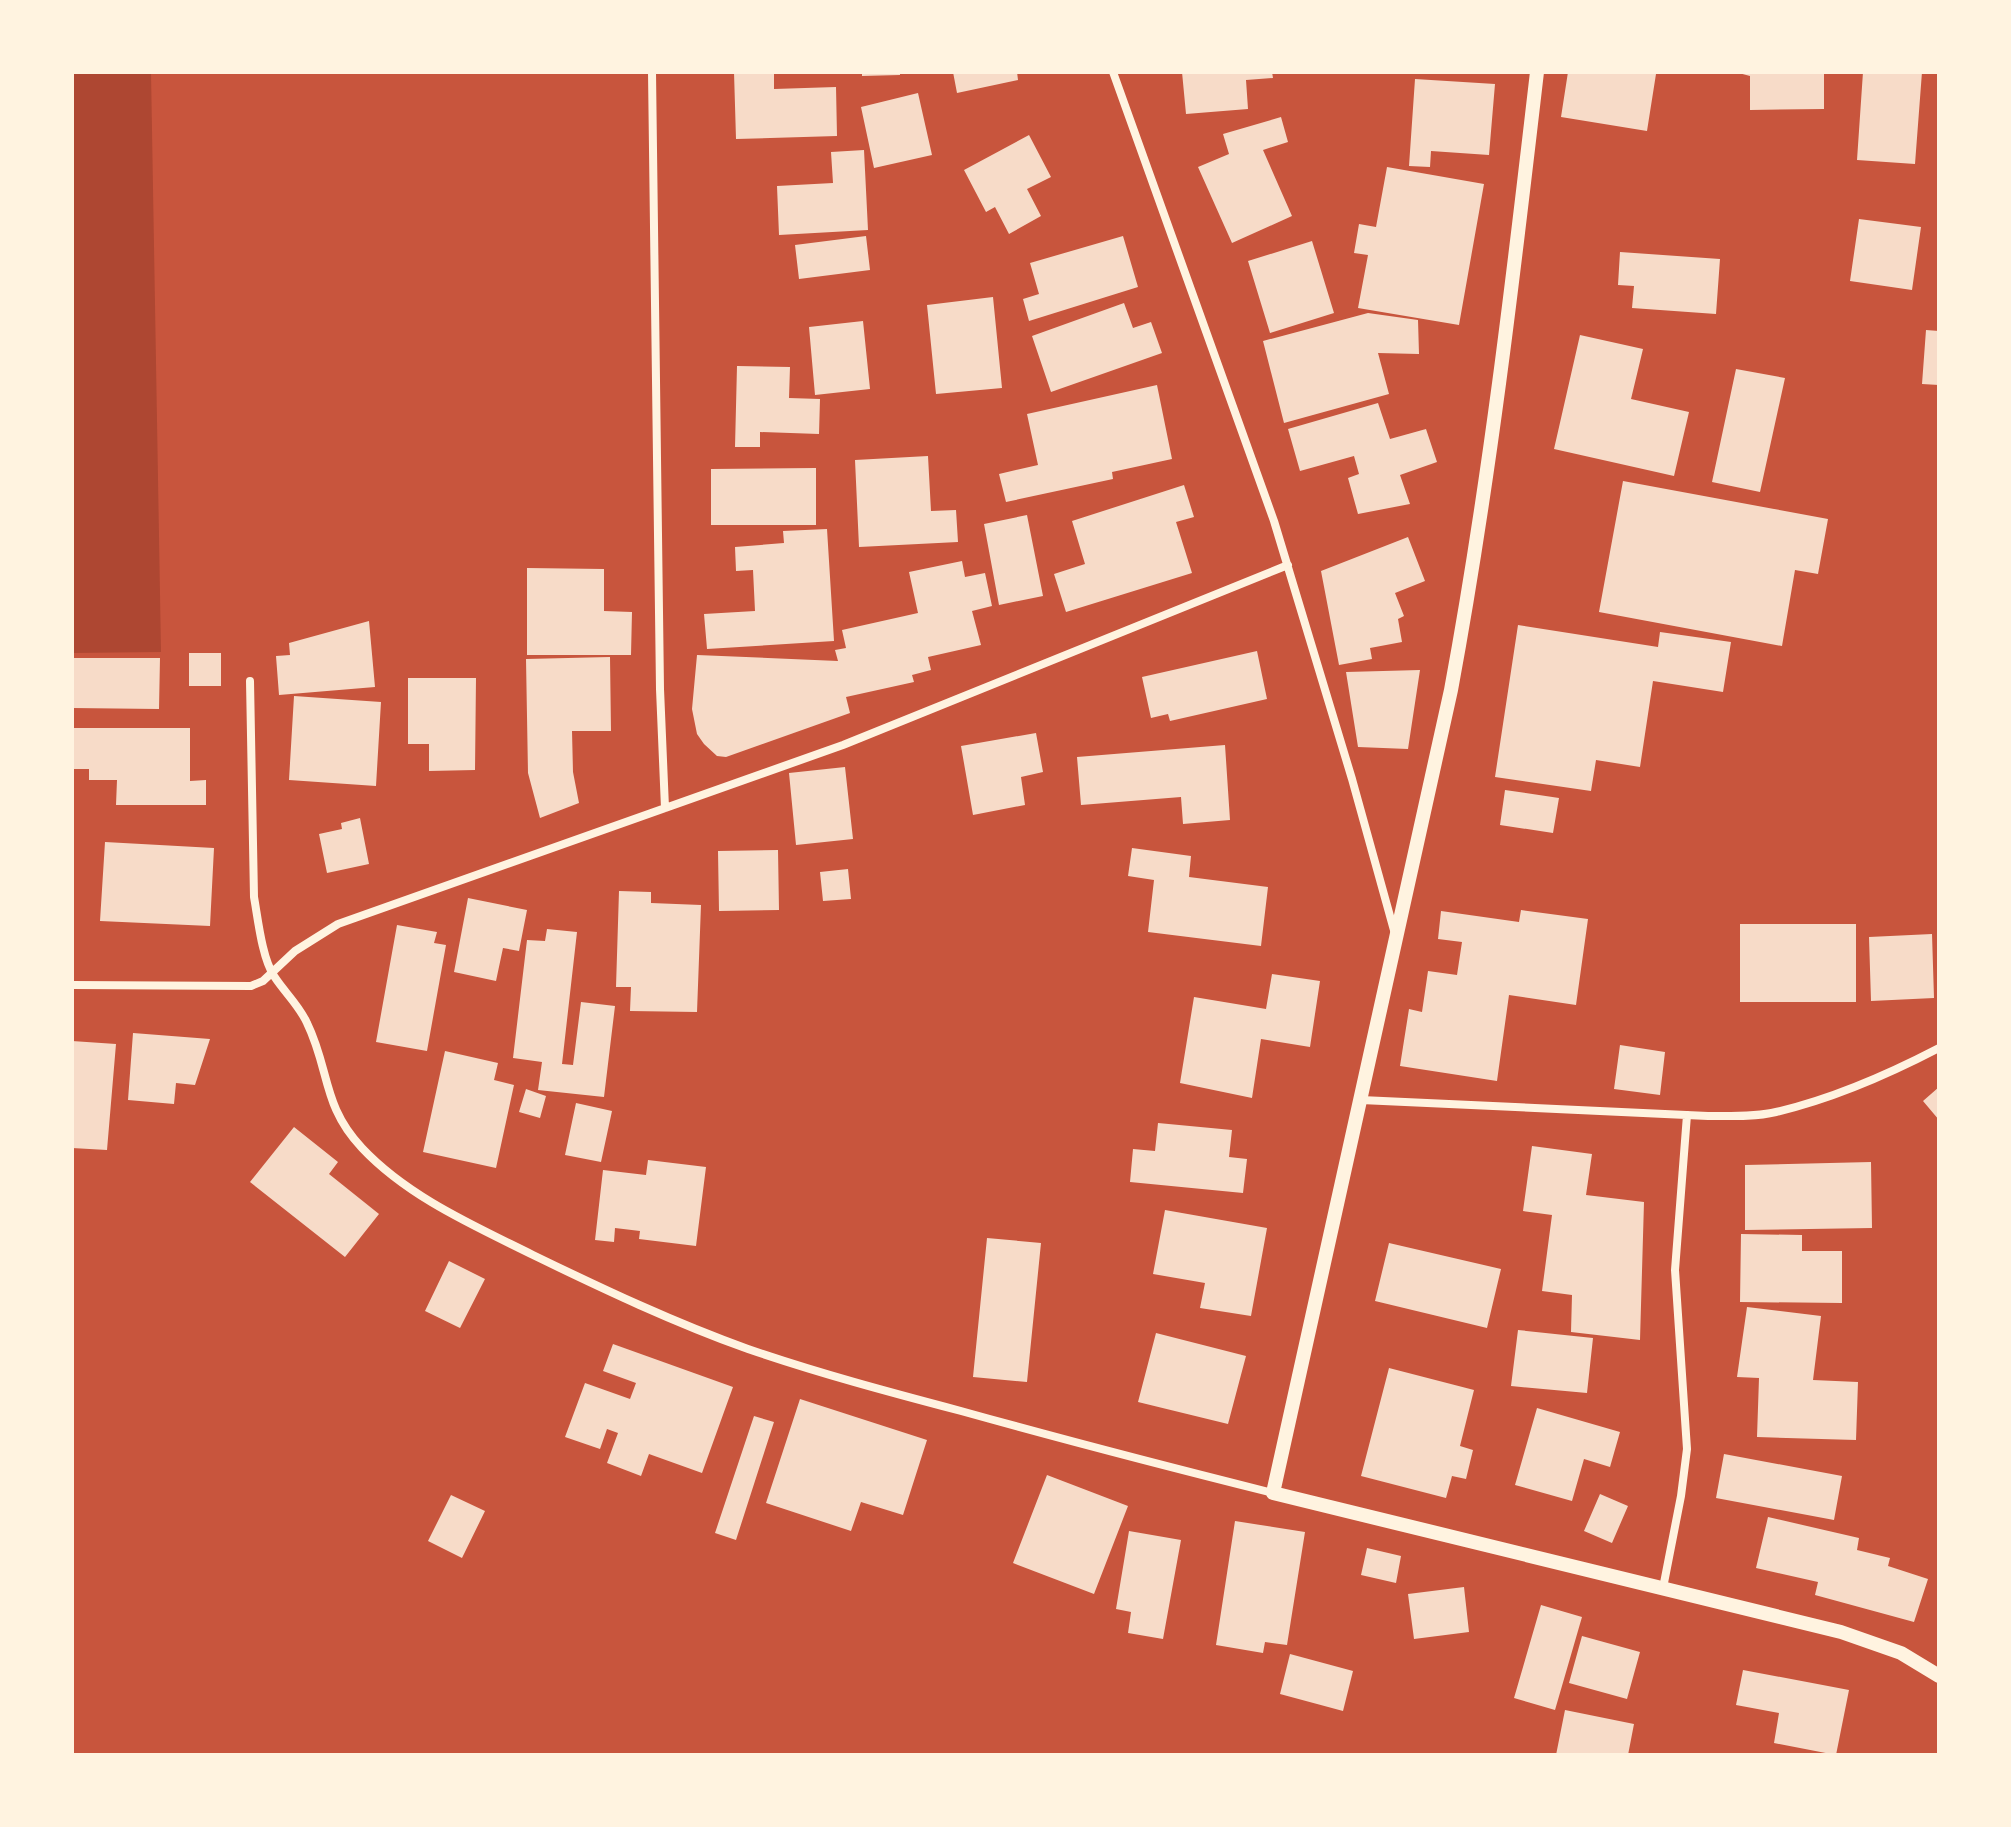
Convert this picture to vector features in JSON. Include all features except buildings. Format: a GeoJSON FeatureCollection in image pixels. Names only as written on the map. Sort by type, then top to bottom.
{"type":"FeatureCollection","features":[{"type":"Feature","properties":{"kind":"street"},"geometry":{"type":"LineString","coordinates":[[652,72],[660,689],[665,808]]}},
{"type":"Feature","properties":{"kind":"street"},"geometry":{"type":"LineString","coordinates":[[1113,72],[1288,565],[1396,938]]}},
{"type":"Feature","properties":{"kind":"street"},"geometry":{"type":"LineString","coordinates":[[1273,1493],[1442,734],[1472,578],[1519,231],[1537,72]]}},
{"type":"Feature","properties":{"kind":"street"},"geometry":{"type":"LineString","coordinates":[[72,985],[251,986],[272,974],[295,951],[338,924],[843,745],[1288,565]]}},
{"type":"Feature","properties":{"kind":"street"},"geometry":{"type":"LineString","coordinates":[[250,681],[254,897],[272,974],[296,1003],[307,1023],[329,1096],[344,1127],[365,1151],[400,1182],[485,1231],[663,1315],[805,1368],[1132,1458],[1852,1635],[1901,1653],[1939,1676]]}},
{"type":"Feature","properties":{"kind":"street"},"geometry":{"type":"LineString","coordinates":[[1361,1100],[1744,1116],[1775,1112],[1862,1082],[1939,1048]]}},
{"type":"Feature","properties":{"kind":"street"},"geometry":{"type":"LineString","coordinates":[[1663,1588],[1687,1449],[1675,1270],[1687,1115]]}},
{"type":"Feature","properties":{"kind":"shaded area"},"geometry":{"type":"Polygon","coordinates":[[[72,72],[151,72],[161,652],[72,653],[72,72]]]}}]}
